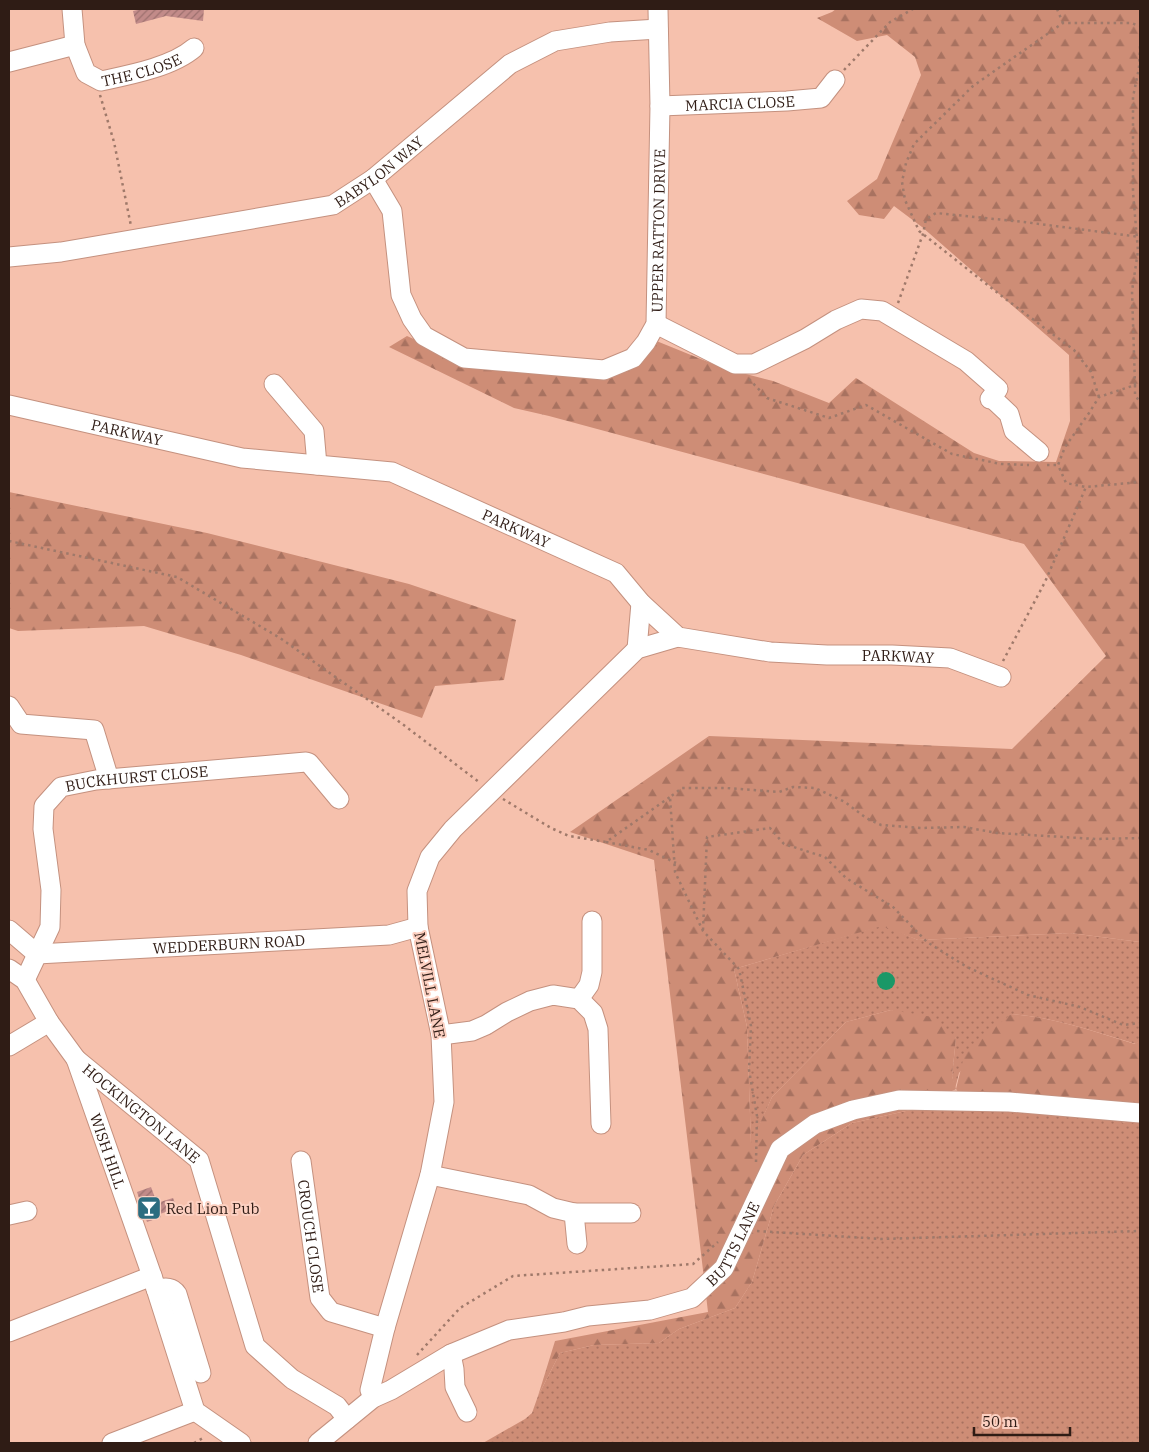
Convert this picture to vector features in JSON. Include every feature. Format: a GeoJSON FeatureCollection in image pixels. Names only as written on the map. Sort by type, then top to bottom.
{"type":"FeatureCollection","features":[{"type":"Feature","properties":{"kind":"street","name":"THE CLOSE"},"geometry":{"type":"LineString","coordinates":[[72,9],[75,45],[86,73],[101,81],[141,72],[185,56],[194,48]]}},
{"type":"Feature","properties":{"kind":"street","name":"UPPER RATTON DRIVE"},"geometry":{"type":"LineString","coordinates":[[373,179],[392,211],[401,295],[412,319],[424,336],[464,358],[604,370],[633,358],[646,342],[656,324],[660,106],[658,9]]}},
{"type":"Feature","properties":{"kind":"street","name":"BABYLON WAY"},"geometry":{"type":"LineString","coordinates":[[9,257],[60,252],[333,205],[373,179],[510,64],[555,41],[610,32],[658,29]]}},
{"type":"Feature","properties":{"kind":"street"},"geometry":{"type":"LineString","coordinates":[[9,62],[75,45]]}},
{"type":"Feature","properties":{"kind":"street","name":"MARCIA CLOSE"},"geometry":{"type":"LineString","coordinates":[[660,106],[787,101],[825,104],[835,80]]}},
{"type":"Feature","properties":{"kind":"street"},"geometry":{"type":"LineString","coordinates":[[656,324],[735,364],[754,364],[805,339],[836,320],[861,309],[882,311],[966,361],[998,389],[991,399],[1009,414],[1014,432],[1036,460]]}},
{"type":"Feature","properties":{"kind":"street"},"geometry":{"type":"LineString","coordinates":[[274,384],[314,431],[317,465]]}},
{"type":"Feature","properties":{"kind":"street","name":"PARKWAY"},"geometry":{"type":"LineString","coordinates":[[9,405],[242,458],[392,472],[616,573],[641,603],[678,637],[770,652],[950,658],[999,676]]}},
{"type":"Feature","properties":{"kind":"street"},"geometry":{"type":"LineString","coordinates":[[641,603],[637,649],[678,637]]}},
{"type":"Feature","properties":{"kind":"street","name":"MELVILL LANE"},"geometry":{"type":"LineString","coordinates":[[373,1398],[370,1390],[385,1328],[430,1175],[444,1102],[441,1035],[418,927],[417,891],[430,857],[453,829],[637,649]]}},
{"type":"Feature","properties":{"kind":"street"},"geometry":{"type":"LineString","coordinates":[[9,706],[21,724],[94,730],[108,779]]}},
{"type":"Feature","properties":{"kind":"street","name":"BUCKHURST CLOSE"},"geometry":{"type":"LineString","coordinates":[[25,980],[50,927],[51,890],[43,829],[44,806],[60,787],[108,779],[309,763],[339,799]]}},
{"type":"Feature","properties":{"kind":"street"},"geometry":{"type":"LineString","coordinates":[[579,999],[589,985],[592,972],[592,921]]}},
{"type":"Feature","properties":{"kind":"street","name":"WEDDERBURN ROAD"},"geometry":{"type":"LineString","coordinates":[[37,954],[389,935],[418,927]]}},
{"type":"Feature","properties":{"kind":"street"},"geometry":{"type":"LineString","coordinates":[[9,930],[37,954]]}},
{"type":"Feature","properties":{"kind":"street","name":"WISH HILL"},"geometry":{"type":"LineString","coordinates":[[9,969],[25,980],[49,1022],[76,1059],[154,1282],[195,1411]]}},
{"type":"Feature","properties":{"kind":"street"},"geometry":{"type":"LineString","coordinates":[[441,1035],[472,1031],[530,1001],[553,995],[579,999],[593,1013],[598,1029],[601,1124]]}},
{"type":"Feature","properties":{"kind":"street"},"geometry":{"type":"LineString","coordinates":[[9,1046],[49,1022]]}},
{"type":"Feature","properties":{"kind":"street","name":"HOCKINGTON LANE"},"geometry":{"type":"LineString","coordinates":[[76,1059],[199,1160],[255,1346],[292,1379],[337,1406],[347,1419]]}},
{"type":"Feature","properties":{"kind":"street","name":"BUTTS LANE"},"geometry":{"type":"LineString","coordinates":[[318,1443],[373,1398],[391,1390],[450,1354],[509,1330],[564,1322],[588,1316],[650,1310],[692,1298],[724,1268],[780,1149],[815,1124],[853,1110],[899,1100],[1009,1102],[1140,1113]]}},
{"type":"Feature","properties":{"kind":"street","name":"CROUCH CLOSE"},"geometry":{"type":"LineString","coordinates":[[300,1161],[320,1298],[331,1312],[385,1328]]}},
{"type":"Feature","properties":{"kind":"street"},"geometry":{"type":"LineString","coordinates":[[430,1175],[529,1195],[553,1208],[574,1213],[631,1213]]}},
{"type":"Feature","properties":{"kind":"street"},"geometry":{"type":"LineString","coordinates":[[574,1213],[576,1244]]}},
{"type":"Feature","properties":{"kind":"street"},"geometry":{"type":"LineString","coordinates":[[9,1332],[154,1282],[174,1290],[177,1294],[201,1373]]}},
{"type":"Feature","properties":{"kind":"street"},"geometry":{"type":"LineString","coordinates":[[450,1354],[454,1369],[455,1387],[467,1412]]}},
{"type":"Feature","properties":{"kind":"street"},"geometry":{"type":"LineString","coordinates":[[112,1443],[195,1411],[241,1443]]}},
{"type":"Feature","properties":{"kind":"path"},"geometry":{"type":"LineString","coordinates":[[835,80],[884,27],[913,9]]}},
{"type":"Feature","properties":{"kind":"path"},"geometry":{"type":"LineString","coordinates":[[1056,9],[1063,23]]}},
{"type":"Feature","properties":{"kind":"path"},"geometry":{"type":"LineString","coordinates":[[1099,397],[1091,372],[1074,350],[919,231],[905,200],[902,182],[906,163],[914,144],[972,86],[1063,23],[1131,23],[1140,26]]}},
{"type":"Feature","properties":{"kind":"path"},"geometry":{"type":"LineString","coordinates":[[1140,46],[1139,68],[1133,97],[1134,192],[1139,237],[1132,291],[1135,395],[1140,402]]}},
{"type":"Feature","properties":{"kind":"path"},"geometry":{"type":"LineString","coordinates":[[96,78],[114,142],[134,239]]}},
{"type":"Feature","properties":{"kind":"path"},"geometry":{"type":"LineString","coordinates":[[893,317],[923,234],[926,219],[936,213],[1139,237]]}},
{"type":"Feature","properties":{"kind":"path"},"geometry":{"type":"LineString","coordinates":[[735,364],[767,398],[829,418],[866,405],[952,454],[1001,464],[1036,460],[1058,465]]}},
{"type":"Feature","properties":{"kind":"path"},"geometry":{"type":"LineString","coordinates":[[1135,385],[1099,397],[1065,447],[1058,465],[1066,483],[1086,487],[1140,482]]}},
{"type":"Feature","properties":{"kind":"path"},"geometry":{"type":"LineString","coordinates":[[999,676],[1045,582],[1086,487]]}},
{"type":"Feature","properties":{"kind":"path"},"geometry":{"type":"LineString","coordinates":[[9,541],[177,577],[280,638],[401,723],[491,792],[551,828],[570,836],[649,850],[676,863]]}},
{"type":"Feature","properties":{"kind":"path"},"geometry":{"type":"LineString","coordinates":[[606,842],[682,788],[726,788],[780,792],[794,786],[816,788],[845,802],[866,818],[882,825],[921,828],[964,827],[997,833],[1096,839],[1140,838]]}},
{"type":"Feature","properties":{"kind":"path"},"geometry":{"type":"LineString","coordinates":[[670,797],[676,863],[675,872],[703,931],[738,969],[752,1026],[749,1070],[757,1116],[756,1169]]}},
{"type":"Feature","properties":{"kind":"path"},"geometry":{"type":"LineString","coordinates":[[703,931],[707,837],[770,828],[784,844],[825,857],[846,878],[894,907],[927,942],[967,967],[1028,995],[1080,1007],[1123,1025],[1140,1023]]}},
{"type":"Feature","properties":{"kind":"path"},"geometry":{"type":"LineString","coordinates":[[764,1232],[882,1238],[1140,1232]]}},
{"type":"Feature","properties":{"kind":"path"},"geometry":{"type":"LineString","coordinates":[[413,1359],[460,1308],[513,1276],[693,1264],[722,1238]]}},
{"type":"Feature","properties":{"kind":"green space"},"geometry":{"type":"Polygon","coordinates":[[[836,9],[1140,9],[1140,942],[1070,933],[918,940],[882,926],[734,969],[747,1027],[751,1143],[772,1097],[846,1022],[891,1010],[932,1017],[956,1038],[952,1076],[956,1089],[915,1109],[852,1123],[803,1155],[774,1206],[752,1282],[735,1308],[679,1329],[659,1343],[594,1345],[560,1353],[538,1396],[555,1341],[708,1312],[654,860],[570,832],[709,736],[1012,749],[1106,656],[1024,544],[514,408],[389,347],[407,336],[463,361],[617,366],[654,340],[723,368],[773,381],[829,403],[856,378],[974,453],[999,461],[1056,462],[1070,421],[1069,355],[922,227],[894,206],[884,219],[859,215],[847,201],[877,179],[921,75],[915,57],[887,35],[857,41],[817,18],[836,9]]]}},
{"type":"Feature","properties":{"kind":"green space"},"geometry":{"type":"Polygon","coordinates":[[[9,492],[207,533],[409,584],[516,620],[504,680],[435,686],[422,718],[241,655],[144,626],[18,631],[9,628],[9,492]]]}},
{"type":"Feature","properties":{"kind":"green space"},"geometry":{"type":"Polygon","coordinates":[[[883,925],[918,940],[1070,933],[1140,942],[1140,1041],[1136,1044],[1043,1018],[1011,1014],[959,1073],[955,1089],[952,1076],[956,1038],[891,1010],[846,1022],[772,1097],[751,1145],[747,1027],[734,969],[883,925]]]}},
{"type":"Feature","properties":{"kind":"green space"},"geometry":{"type":"Polygon","coordinates":[[[1011,1014],[1043,1018],[1135,1044],[1140,1041],[1140,1123],[1126,1123],[1041,1106],[961,1096],[956,1089],[965,1052],[1011,1014]]]}},
{"type":"Feature","properties":{"kind":"green space"},"geometry":{"type":"Polygon","coordinates":[[[915,1109],[1077,1113],[1126,1123],[1140,1123],[1140,1443],[483,1443],[532,1413],[538,1396],[560,1353],[594,1345],[659,1343],[679,1329],[735,1308],[752,1282],[774,1206],[803,1155],[852,1123],[915,1109]]]}},
{"type":"Feature","properties":{"kind":"shaded area"},"geometry":{"type":"Polygon","coordinates":[[[886,972],[892,975],[895,981],[892,987],[886,990],[880,987],[877,981],[880,975],[886,972]]]}},
{"type":"Feature","properties":{"kind":"building"},"geometry":{"type":"Polygon","coordinates":[[[142,9],[204,9],[203,21],[166,16],[136,24],[133,11],[142,9]]]}},
{"type":"Feature","properties":{"kind":"building"},"geometry":{"type":"Polygon","coordinates":[[[151,1187],[157,1203],[173,1198],[177,1208],[160,1214],[161,1217],[147,1222],[137,1192],[151,1187]]]}},
{"type":"Feature","properties":{"kind":"place","name":"Red Lion Pub"},"geometry":{"type":"Point","coordinates":[149,1208]}}]}
